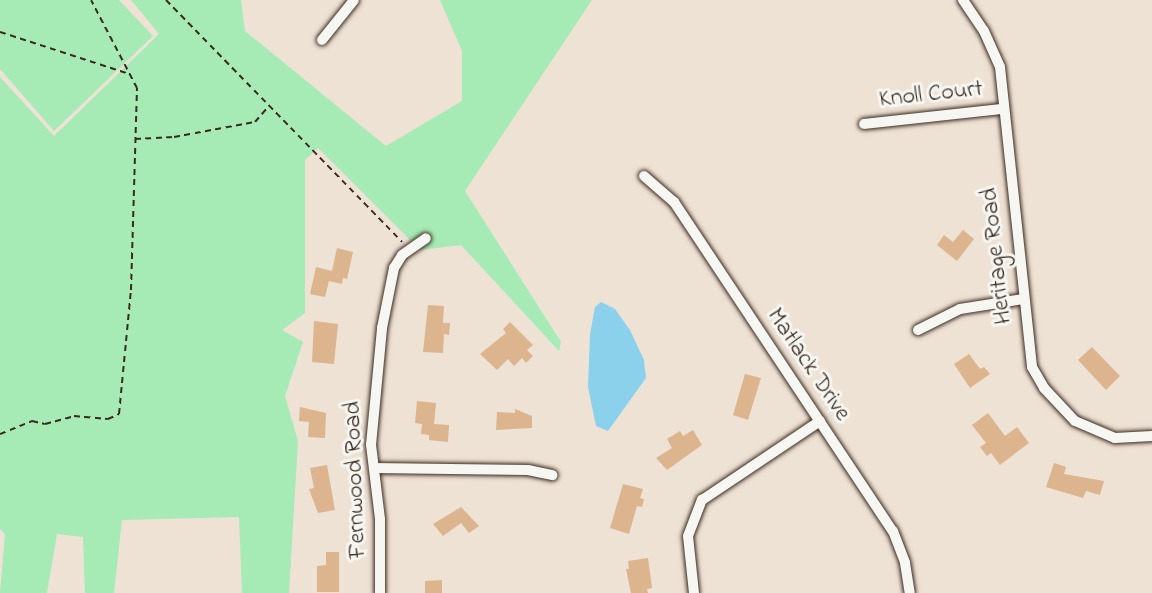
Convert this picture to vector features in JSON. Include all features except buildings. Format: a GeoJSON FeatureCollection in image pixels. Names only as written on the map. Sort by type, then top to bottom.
{"type":"FeatureCollection","features":[{"type":"Feature","properties":{"kind":"street"},"geometry":{"type":"LineString","coordinates":[[322,40],[354,0]]}},
{"type":"Feature","properties":{"kind":"street","name":"Heritage Road"},"geometry":{"type":"LineString","coordinates":[[963,0],[997,55],[1032,367],[1044,388],[1075,421],[1115,438],[1152,436]]}},
{"type":"Feature","properties":{"kind":"street","name":"Knoll Court"},"geometry":{"type":"LineString","coordinates":[[864,124],[1003,109]]}},
{"type":"Feature","properties":{"kind":"street","name":"Matlack Drive"},"geometry":{"type":"LineString","coordinates":[[644,176],[674,202],[893,531],[905,563],[910,593]]}},
{"type":"Feature","properties":{"kind":"street","name":"Fernwood Road"},"geometry":{"type":"LineString","coordinates":[[380,593],[380,519],[374,468],[373,406],[382,328],[394,268],[409,248],[426,238]]}},
{"type":"Feature","properties":{"kind":"street"},"geometry":{"type":"LineString","coordinates":[[918,330],[960,309],[1023,299]]}},
{"type":"Feature","properties":{"kind":"street"},"geometry":{"type":"LineString","coordinates":[[694,593],[688,536],[702,500],[820,421]]}},
{"type":"Feature","properties":{"kind":"street"},"geometry":{"type":"LineString","coordinates":[[374,468],[528,470],[552,475]]}},
{"type":"Feature","properties":{"kind":"path"},"geometry":{"type":"LineString","coordinates":[[0,434],[32,421],[45,424],[74,416],[108,419],[119,414],[131,291],[137,88],[91,0]]}},
{"type":"Feature","properties":{"kind":"path"},"geometry":{"type":"LineString","coordinates":[[166,0],[409,248]]}},
{"type":"Feature","properties":{"kind":"path"},"geometry":{"type":"LineString","coordinates":[[0,32],[129,74]]}},
{"type":"Feature","properties":{"kind":"path"},"geometry":{"type":"LineString","coordinates":[[135,139],[174,137],[255,122],[269,106]]}},
{"type":"Feature","properties":{"kind":"green space"},"geometry":{"type":"Polygon","coordinates":[[[0,0],[119,0],[153,36],[54,131],[0,69],[0,0]]]}},
{"type":"Feature","properties":{"kind":"green space"},"geometry":{"type":"Polygon","coordinates":[[[131,0],[241,0],[245,31],[386,146],[462,101],[462,51],[440,0],[592,0],[465,191],[561,342],[559,351],[461,245],[420,250],[318,148],[305,160],[305,313],[282,330],[303,342],[285,396],[298,441],[289,593],[242,593],[239,517],[122,520],[114,593],[85,593],[83,537],[57,534],[47,593],[0,593],[5,534],[0,529],[0,77],[54,136],[159,34],[131,0]]]}},
{"type":"Feature","properties":{"kind":"water"},"geometry":{"type":"Polygon","coordinates":[[[601,302],[615,309],[630,330],[644,360],[646,378],[608,431],[596,426],[588,387],[590,334],[595,307],[601,302]]]}}]}
